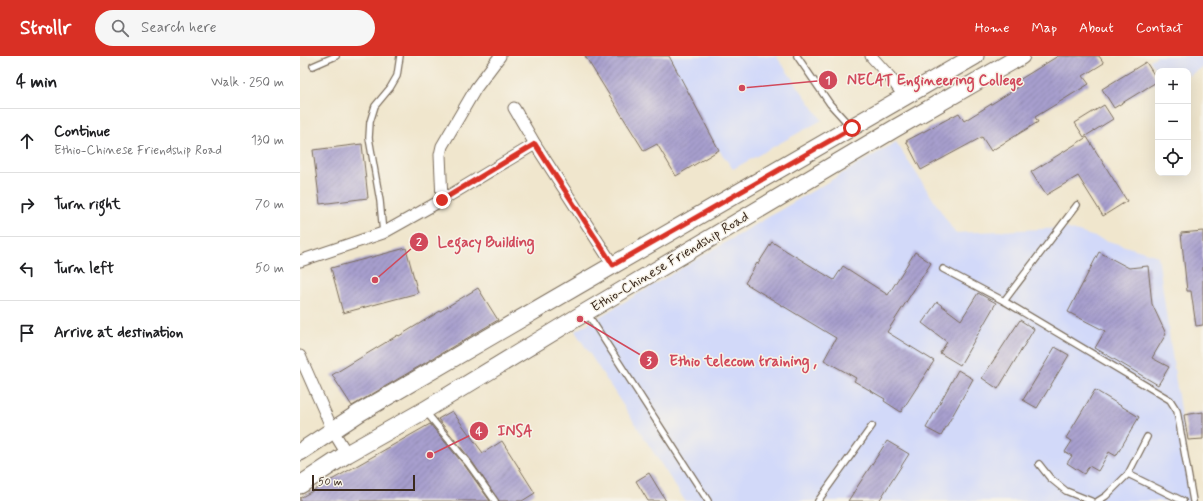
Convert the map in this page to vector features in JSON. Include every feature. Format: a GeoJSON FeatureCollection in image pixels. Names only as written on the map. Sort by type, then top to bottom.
{"type":"FeatureCollection","features":[{"type":"Feature","properties":{"kind":"main road","name":"Ethio-Chinese Friendship Road"},"geometry":{"type":"LineString","coordinates":[[300,452],[360,413],[975,56]]}},
{"type":"Feature","properties":{"kind":"main road","name":"Ethio-Chinese Friendship Road"},"geometry":{"type":"LineString","coordinates":[[300,485],[347,454],[425,410],[586,312],[894,129],[1021,56]]}},
{"type":"Feature","properties":{"kind":"main road"},"geometry":{"type":"LineString","coordinates":[[881,110],[894,129]]}},
{"type":"Feature","properties":{"kind":"street"},"geometry":{"type":"LineString","coordinates":[[442,200],[440,155],[442,146],[476,88],[500,56]]}},
{"type":"Feature","properties":{"kind":"street"},"geometry":{"type":"LineString","coordinates":[[871,56],[905,97]]}},
{"type":"Feature","properties":{"kind":"street"},"geometry":{"type":"LineString","coordinates":[[514,108],[535,144],[613,265]]}},
{"type":"Feature","properties":{"kind":"street"},"geometry":{"type":"LineString","coordinates":[[300,261],[383,233],[442,200],[535,144]]}},
{"type":"Feature","properties":{"kind":"street"},"geometry":{"type":"LineString","coordinates":[[300,356],[333,431],[347,454]]}},
{"type":"Feature","properties":{"kind":"lane"},"geometry":{"type":"LineString","coordinates":[[313,66],[336,56]]}},
{"type":"Feature","properties":{"kind":"lane"},"geometry":{"type":"LineString","coordinates":[[383,233],[380,201],[369,138],[370,122],[375,106],[390,88],[397,76],[400,56]]}},
{"type":"Feature","properties":{"kind":"lane"},"geometry":{"type":"LineString","coordinates":[[798,56],[830,104],[852,128]]}},
{"type":"Feature","properties":{"kind":"lane"},"geometry":{"type":"LineString","coordinates":[[1004,302],[1077,205]]}},
{"type":"Feature","properties":{"kind":"lane"},"geometry":{"type":"LineString","coordinates":[[943,269],[1004,302],[1166,396],[1177,411],[1193,501]]}},
{"type":"Feature","properties":{"kind":"lane"},"geometry":{"type":"LineString","coordinates":[[586,312],[708,501]]}},
{"type":"Feature","properties":{"kind":"lane"},"geometry":{"type":"LineString","coordinates":[[425,410],[468,463],[495,501]]}},
{"type":"Feature","properties":{"kind":"lane"},"geometry":{"type":"LineString","coordinates":[[818,501],[872,426]]}},
{"type":"Feature","properties":{"kind":"lane"},"geometry":{"type":"LineString","coordinates":[[1098,501],[1106,496],[1128,474],[1147,436]]}},
{"type":"Feature","properties":{"kind":"lane"},"geometry":{"type":"LineString","coordinates":[[1039,464],[1050,478],[1066,491],[1091,501]]}},
{"type":"Feature","properties":{"kind":"lane"},"geometry":{"type":"LineString","coordinates":[[1128,474],[1183,501]]}},
{"type":"Feature","properties":{"kind":"shaded area"},"geometry":{"type":"Polygon","coordinates":[[[669,56],[776,56],[822,120],[733,169],[719,150],[669,56]]]}},
{"type":"Feature","properties":{"kind":"shaded area"},"geometry":{"type":"Polygon","coordinates":[[[1157,56],[1203,56],[1203,67],[1191,74],[1191,68],[1155,69],[1150,60],[1157,56]]]}},
{"type":"Feature","properties":{"kind":"shaded area"},"geometry":{"type":"Polygon","coordinates":[[[896,142],[955,233],[1065,228],[1158,256],[1193,501],[685,501],[575,331],[896,142]]]}},
{"type":"Feature","properties":{"kind":"building"},"geometry":{"type":"Polygon","coordinates":[[[585,56],[669,56],[719,150],[676,176],[657,144],[644,151],[585,56]]]}},
{"type":"Feature","properties":{"kind":"building"},"geometry":{"type":"Polygon","coordinates":[[[1058,56],[1099,56],[1104,63],[1083,76],[1089,84],[1035,117],[1038,122],[991,151],[982,137],[921,170],[906,141],[959,113],[964,121],[1022,85],[1019,80],[1058,56]]]}},
{"type":"Feature","properties":{"kind":"building"},"geometry":{"type":"Polygon","coordinates":[[[1146,62],[1155,76],[1155,83],[1114,108],[1102,89],[1146,62]]]}},
{"type":"Feature","properties":{"kind":"building"},"geometry":{"type":"Polygon","coordinates":[[[1104,105],[1113,119],[1084,137],[1075,123],[1104,105]]]}},
{"type":"Feature","properties":{"kind":"building"},"geometry":{"type":"Polygon","coordinates":[[[1087,137],[1127,201],[1103,216],[1078,176],[1046,195],[1031,172],[1087,137]]]}},
{"type":"Feature","properties":{"kind":"building"},"geometry":{"type":"Polygon","coordinates":[[[362,144],[368,198],[320,204],[313,150],[362,144]]]}},
{"type":"Feature","properties":{"kind":"building"},"geometry":{"type":"Polygon","coordinates":[[[1203,231],[1203,325],[1196,326],[1191,291],[1187,291],[1181,233],[1203,231]]]}},
{"type":"Feature","properties":{"kind":"building"},"geometry":{"type":"Polygon","coordinates":[[[772,242],[834,280],[843,266],[888,295],[915,252],[931,263],[887,332],[934,361],[901,412],[884,401],[885,399],[854,381],[856,378],[824,360],[836,338],[745,283],[772,242]]]}},
{"type":"Feature","properties":{"kind":"building"},"geometry":{"type":"Polygon","coordinates":[[[406,248],[418,293],[343,313],[331,268],[406,248]]]}},
{"type":"Feature","properties":{"kind":"building"},"geometry":{"type":"Polygon","coordinates":[[[1099,252],[1129,268],[1148,266],[1152,304],[1166,334],[1152,358],[1169,367],[1158,385],[1095,348],[1105,331],[1068,312],[1099,252]]]}},
{"type":"Feature","properties":{"kind":"building"},"geometry":{"type":"Polygon","coordinates":[[[478,288],[498,320],[352,406],[332,375],[478,288]]]}},
{"type":"Feature","properties":{"kind":"building"},"geometry":{"type":"Polygon","coordinates":[[[978,293],[996,303],[960,365],[940,353],[947,342],[922,323],[937,302],[961,320],[978,293]]]}},
{"type":"Feature","properties":{"kind":"building"},"geometry":{"type":"Polygon","coordinates":[[[1020,320],[1034,329],[998,389],[982,378],[1020,320]]]}},
{"type":"Feature","properties":{"kind":"building"},"geometry":{"type":"Polygon","coordinates":[[[1055,347],[1069,355],[1037,408],[1023,400],[1055,347]]]}},
{"type":"Feature","properties":{"kind":"building"},"geometry":{"type":"Polygon","coordinates":[[[958,370],[973,379],[941,436],[926,428],[958,370]]]}},
{"type":"Feature","properties":{"kind":"building"},"geometry":{"type":"Polygon","coordinates":[[[1095,390],[1139,417],[1116,456],[1109,452],[1098,471],[1089,466],[1084,474],[1067,463],[1072,456],[1065,452],[1072,441],[1066,438],[1095,390]]]}},
{"type":"Feature","properties":{"kind":"building"},"geometry":{"type":"Polygon","coordinates":[[[452,411],[483,453],[502,441],[535,493],[522,501],[499,501],[471,460],[438,419],[452,411]]]}},
{"type":"Feature","properties":{"kind":"building"},"geometry":{"type":"Polygon","coordinates":[[[1203,412],[1203,439],[1188,440],[1184,415],[1203,412]]]}},
{"type":"Feature","properties":{"kind":"building"},"geometry":{"type":"Polygon","coordinates":[[[430,424],[465,466],[490,501],[300,501],[300,498],[430,424]]]}},
{"type":"Feature","properties":{"kind":"building"},"geometry":{"type":"Polygon","coordinates":[[[887,441],[909,454],[879,501],[848,501],[887,441]]]}},
{"type":"Feature","properties":{"kind":"building"},"geometry":{"type":"Polygon","coordinates":[[[649,473],[666,501],[648,501],[636,481],[649,473]]]}},
{"type":"Feature","properties":{"kind":"place","name":"NECAT Engineering College"},"geometry":{"type":"Point","coordinates":[742,88]}},
{"type":"Feature","properties":{"kind":"place","name":"Legacy Building"},"geometry":{"type":"Point","coordinates":[375,280]}},
{"type":"Feature","properties":{"kind":"place","name":"Ethio telecom training ,"},"geometry":{"type":"Point","coordinates":[580,319]}},
{"type":"Feature","properties":{"kind":"place","name":"INSA"},"geometry":{"type":"Point","coordinates":[430,455]}},
{"type":"Feature","properties":{"kind":"route"},"geometry":{"type":"LineString","coordinates":[[442,200],[535,144],[613,265],[852,128]]}}]}
